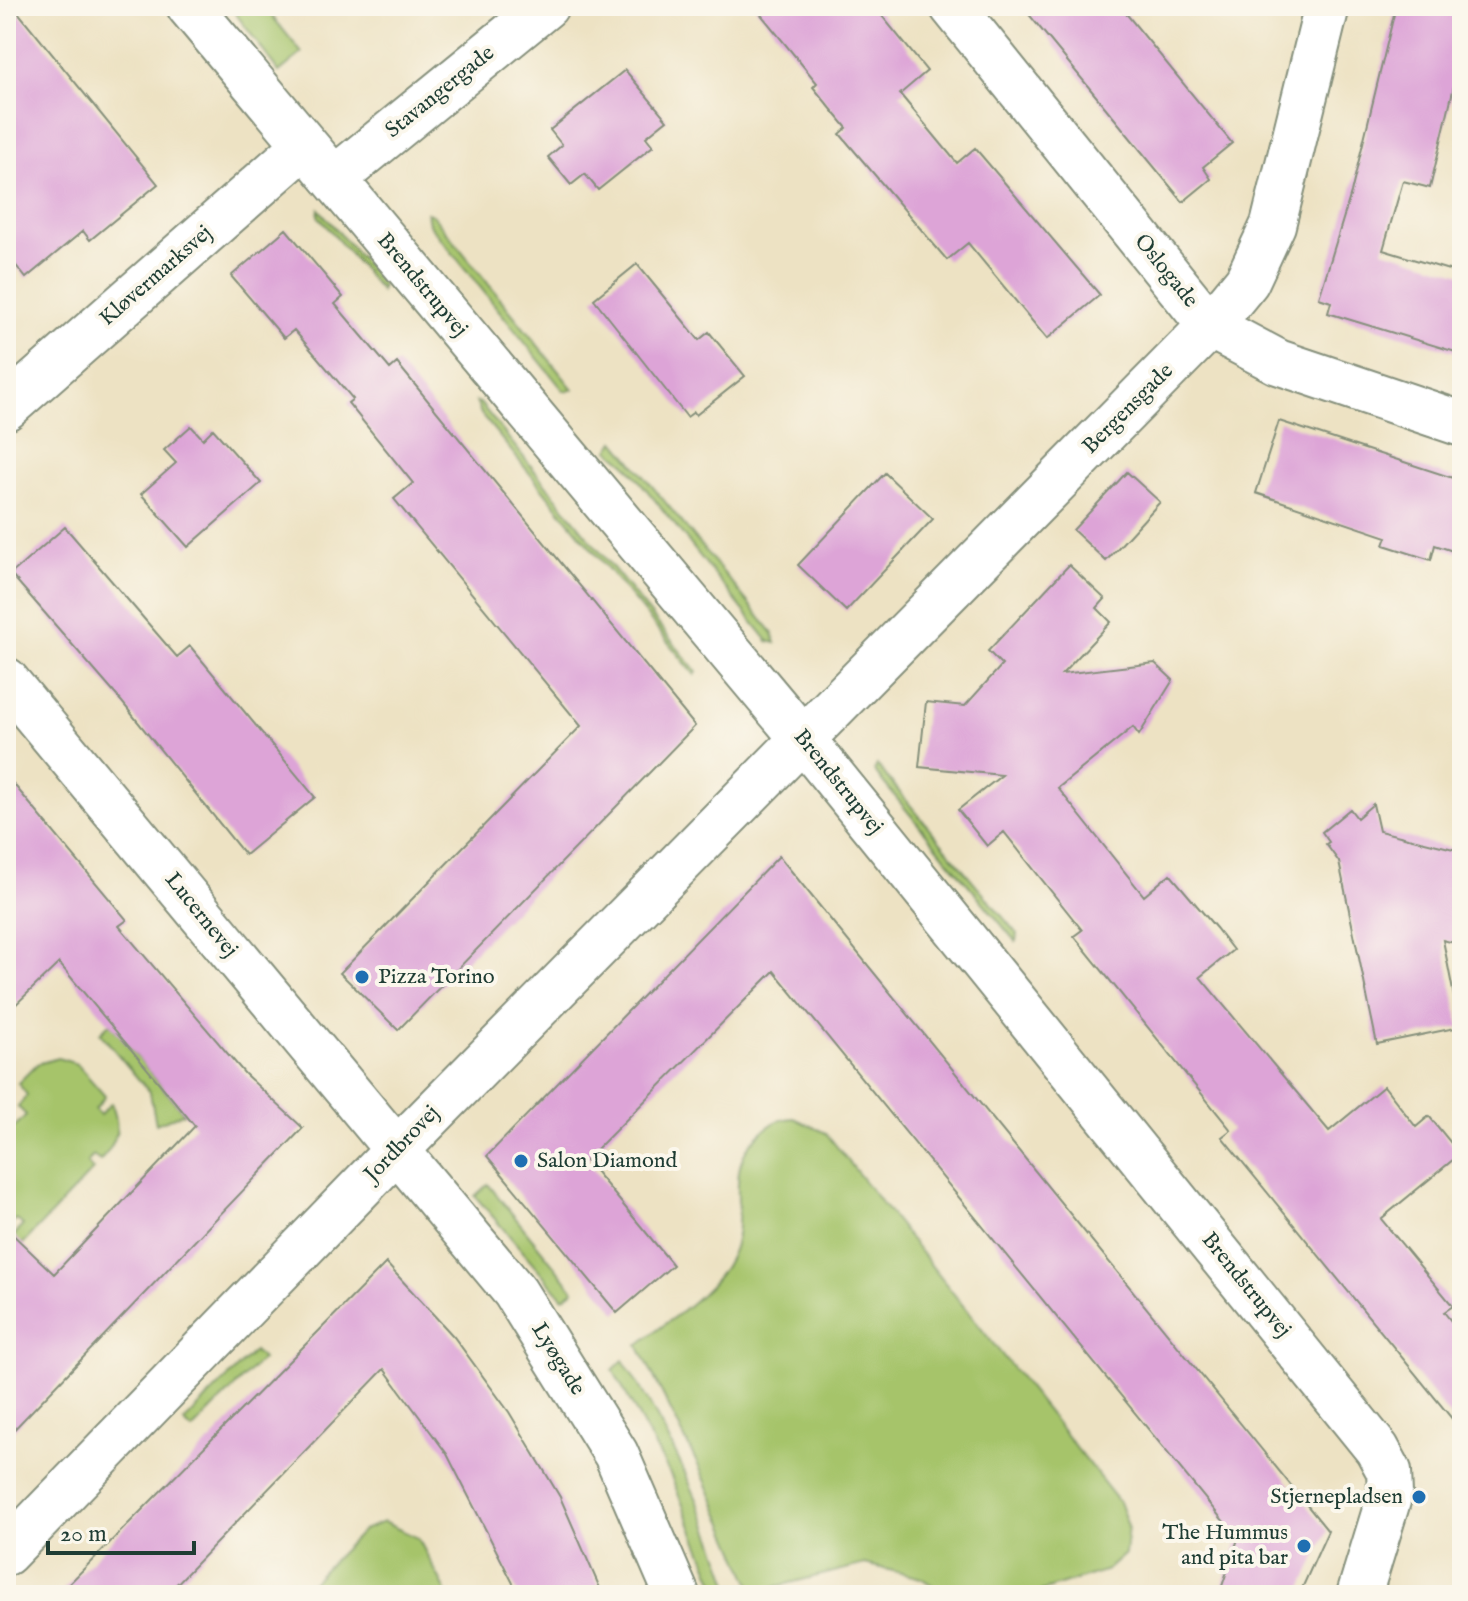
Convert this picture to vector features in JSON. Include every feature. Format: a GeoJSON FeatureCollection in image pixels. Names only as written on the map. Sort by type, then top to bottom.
{"type":"FeatureCollection","features":[{"type":"Feature","properties":{"kind":"street","name":"Brendstrupvej"},"geometry":{"type":"LineString","coordinates":[[189,6],[802,738],[1377,1449],[1389,1471],[1390,1494],[1359,1595]]}},
{"type":"Feature","properties":{"kind":"street","name":"Stavangergade"},"geometry":{"type":"LineString","coordinates":[[334,179],[546,6]]}},
{"type":"Feature","properties":{"kind":"street","name":"Oslogade"},"geometry":{"type":"LineString","coordinates":[[952,6],[1210,326],[1278,362],[1462,424]]}},
{"type":"Feature","properties":{"kind":"street","name":"Bergensgade"},"geometry":{"type":"LineString","coordinates":[[802,738],[1210,326],[1247,281],[1273,225],[1327,6]]}},
{"type":"Feature","properties":{"kind":"street","name":"Kløvermarksvej"},"geometry":{"type":"LineString","coordinates":[[6,408],[305,145]]}},
{"type":"Feature","properties":{"kind":"street","name":"Lucernevej"},"geometry":{"type":"LineString","coordinates":[[6,680],[396,1151]]}},
{"type":"Feature","properties":{"kind":"street","name":"Jordbrovej"},"geometry":{"type":"LineString","coordinates":[[6,1553],[802,738]]}},
{"type":"Feature","properties":{"kind":"street","name":"Lyøgade"},"geometry":{"type":"LineString","coordinates":[[396,1151],[515,1292],[577,1389],[616,1454],[677,1595]]}},
{"type":"Feature","properties":{"kind":"green space"},"geometry":{"type":"Polygon","coordinates":[[[230,6],[264,6],[302,53],[279,72],[230,6]]]}},
{"type":"Feature","properties":{"kind":"green space"},"geometry":{"type":"Polygon","coordinates":[[[319,209],[382,283],[381,291],[318,216],[319,209]]]}},
{"type":"Feature","properties":{"kind":"green space"},"geometry":{"type":"Polygon","coordinates":[[[427,213],[433,215],[573,389],[564,391],[429,224],[427,213]]]}},
{"type":"Feature","properties":{"kind":"green space"},"geometry":{"type":"Polygon","coordinates":[[[476,402],[480,403],[697,672],[695,675],[481,414],[476,402]]]}},
{"type":"Feature","properties":{"kind":"green space"},"geometry":{"type":"Polygon","coordinates":[[[615,441],[773,633],[776,643],[768,641],[626,464],[609,450],[615,441]]]}},
{"type":"Feature","properties":{"kind":"green space"},"geometry":{"type":"Polygon","coordinates":[[[877,765],[1017,934],[1016,942],[874,771],[877,765]]]}},
{"type":"Feature","properties":{"kind":"green space"},"geometry":{"type":"Polygon","coordinates":[[[110,1023],[184,1113],[156,1124],[150,1093],[100,1033],[110,1023]]]}},
{"type":"Feature","properties":{"kind":"green space"},"geometry":{"type":"Polygon","coordinates":[[[58,1058],[77,1064],[105,1096],[95,1110],[100,1115],[111,1103],[116,1134],[100,1161],[93,1156],[87,1163],[93,1170],[22,1245],[12,1238],[23,1225],[16,1219],[6,1228],[6,1136],[26,1115],[18,1107],[27,1095],[18,1083],[37,1064],[58,1058]]]}},
{"type":"Feature","properties":{"kind":"green space"},"geometry":{"type":"Polygon","coordinates":[[[794,1118],[826,1133],[1119,1502],[1128,1526],[1125,1554],[1107,1570],[1029,1595],[947,1595],[921,1578],[865,1564],[754,1592],[702,1473],[638,1345],[701,1295],[722,1270],[736,1240],[738,1176],[749,1146],[773,1123],[794,1118]]]}},
{"type":"Feature","properties":{"kind":"green space"},"geometry":{"type":"Polygon","coordinates":[[[488,1184],[574,1290],[563,1298],[475,1196],[488,1184]]]}},
{"type":"Feature","properties":{"kind":"green space"},"geometry":{"type":"Polygon","coordinates":[[[254,1351],[262,1359],[192,1430],[184,1422],[254,1351]]]}},
{"type":"Feature","properties":{"kind":"green space"},"geometry":{"type":"Polygon","coordinates":[[[623,1360],[686,1474],[733,1595],[720,1595],[671,1476],[613,1370],[623,1360]]]}},
{"type":"Feature","properties":{"kind":"green space"},"geometry":{"type":"Polygon","coordinates":[[[383,1522],[418,1538],[448,1595],[299,1595],[363,1530],[383,1522]]]}},
{"type":"Feature","properties":{"kind":"building"},"geometry":{"type":"Polygon","coordinates":[[[6,6],[13,6],[158,184],[90,240],[83,231],[26,278],[6,253],[6,6]]]}},
{"type":"Feature","properties":{"kind":"building"},"geometry":{"type":"Polygon","coordinates":[[[754,6],[874,6],[927,71],[900,94],[957,163],[975,148],[1100,295],[1047,339],[968,243],[947,260],[840,134],[847,128],[813,87],[817,83],[754,6]]]}},
{"type":"Feature","properties":{"kind":"building"},"geometry":{"type":"Polygon","coordinates":[[[1022,6],[1120,6],[1232,143],[1203,167],[1211,179],[1183,202],[1022,6]]]}},
{"type":"Feature","properties":{"kind":"building"},"geometry":{"type":"Polygon","coordinates":[[[1396,6],[1462,6],[1462,52],[1430,188],[1403,181],[1383,250],[1462,274],[1462,354],[1328,313],[1331,302],[1319,298],[1351,193],[1396,6]]]}},
{"type":"Feature","properties":{"kind":"building"},"geometry":{"type":"Polygon","coordinates":[[[625,70],[667,120],[646,137],[653,146],[598,190],[585,174],[571,185],[548,157],[562,145],[550,130],[625,70]]]}},
{"type":"Feature","properties":{"kind":"building"},"geometry":{"type":"Polygon","coordinates":[[[286,229],[343,297],[335,304],[390,369],[397,363],[695,726],[398,1030],[340,973],[581,726],[394,499],[413,483],[348,403],[353,399],[294,330],[284,338],[231,276],[286,229]]]}},
{"type":"Feature","properties":{"kind":"building"},"geometry":{"type":"Polygon","coordinates":[[[637,264],[699,340],[709,332],[745,376],[696,415],[694,412],[687,417],[594,299],[637,264]]]}},
{"type":"Feature","properties":{"kind":"building"},"geometry":{"type":"Polygon","coordinates":[[[1279,421],[1462,481],[1462,554],[1435,545],[1431,560],[1384,545],[1387,537],[1256,493],[1279,421]]]}},
{"type":"Feature","properties":{"kind":"building"},"geometry":{"type":"Polygon","coordinates":[[[191,426],[203,439],[213,429],[261,483],[188,547],[141,494],[176,463],[164,450],[191,426]]]}},
{"type":"Feature","properties":{"kind":"building"},"geometry":{"type":"Polygon","coordinates":[[[1127,472],[1160,502],[1106,561],[1073,530],[1127,472]]]}},
{"type":"Feature","properties":{"kind":"building"},"geometry":{"type":"Polygon","coordinates":[[[885,473],[933,519],[846,611],[798,565],[885,473]]]}},
{"type":"Feature","properties":{"kind":"building"},"geometry":{"type":"Polygon","coordinates":[[[65,527],[177,657],[190,646],[315,797],[245,855],[122,702],[11,574],[65,527]]]}},
{"type":"Feature","properties":{"kind":"building"},"geometry":{"type":"Polygon","coordinates":[[[1069,565],[1105,599],[1097,608],[1111,622],[1062,674],[1155,663],[1173,680],[1139,735],[1133,727],[1058,788],[1144,896],[1170,874],[1216,928],[1233,950],[1200,977],[1329,1131],[1384,1086],[1416,1127],[1429,1116],[1460,1154],[1381,1219],[1453,1306],[1444,1312],[1462,1335],[1462,1431],[1222,1137],[1231,1130],[1074,936],[1082,930],[1004,832],[987,846],[958,810],[1002,775],[919,767],[926,702],[965,706],[1002,665],[988,651],[1069,565]]]}},
{"type":"Feature","properties":{"kind":"building"},"geometry":{"type":"Polygon","coordinates":[[[6,775],[127,920],[119,926],[245,1074],[303,1128],[6,1438],[6,1228],[54,1274],[195,1126],[59,963],[6,1014],[6,775]]]}},
{"type":"Feature","properties":{"kind":"building"},"geometry":{"type":"Polygon","coordinates":[[[1373,804],[1379,831],[1462,851],[1462,945],[1443,940],[1460,1027],[1377,1044],[1339,862],[1326,844],[1329,842],[1322,832],[1350,809],[1357,818],[1373,804]]]}},
{"type":"Feature","properties":{"kind":"building"},"geometry":{"type":"Polygon","coordinates":[[[779,856],[1328,1531],[1299,1595],[1219,1595],[1238,1539],[774,971],[586,1160],[673,1265],[617,1313],[487,1156],[779,856]]]}},
{"type":"Feature","properties":{"kind":"building"},"geometry":{"type":"Polygon","coordinates":[[[386,1263],[454,1337],[509,1412],[560,1497],[603,1595],[519,1595],[447,1454],[384,1369],[166,1595],[58,1595],[386,1263]]]}},
{"type":"Feature","properties":{"kind":"place","name":"Pizza Torino"},"geometry":{"type":"Point","coordinates":[362,977]}},
{"type":"Feature","properties":{"kind":"place","name":"Salon Diamond"},"geometry":{"type":"Point","coordinates":[521,1161]}},
{"type":"Feature","properties":{"kind":"place","name":"Stjernepladsen"},"geometry":{"type":"Point","coordinates":[1419,1497]}},
{"type":"Feature","properties":{"kind":"place","name":"The Hummus and pita bar"},"geometry":{"type":"Point","coordinates":[1304,1546]}}]}
